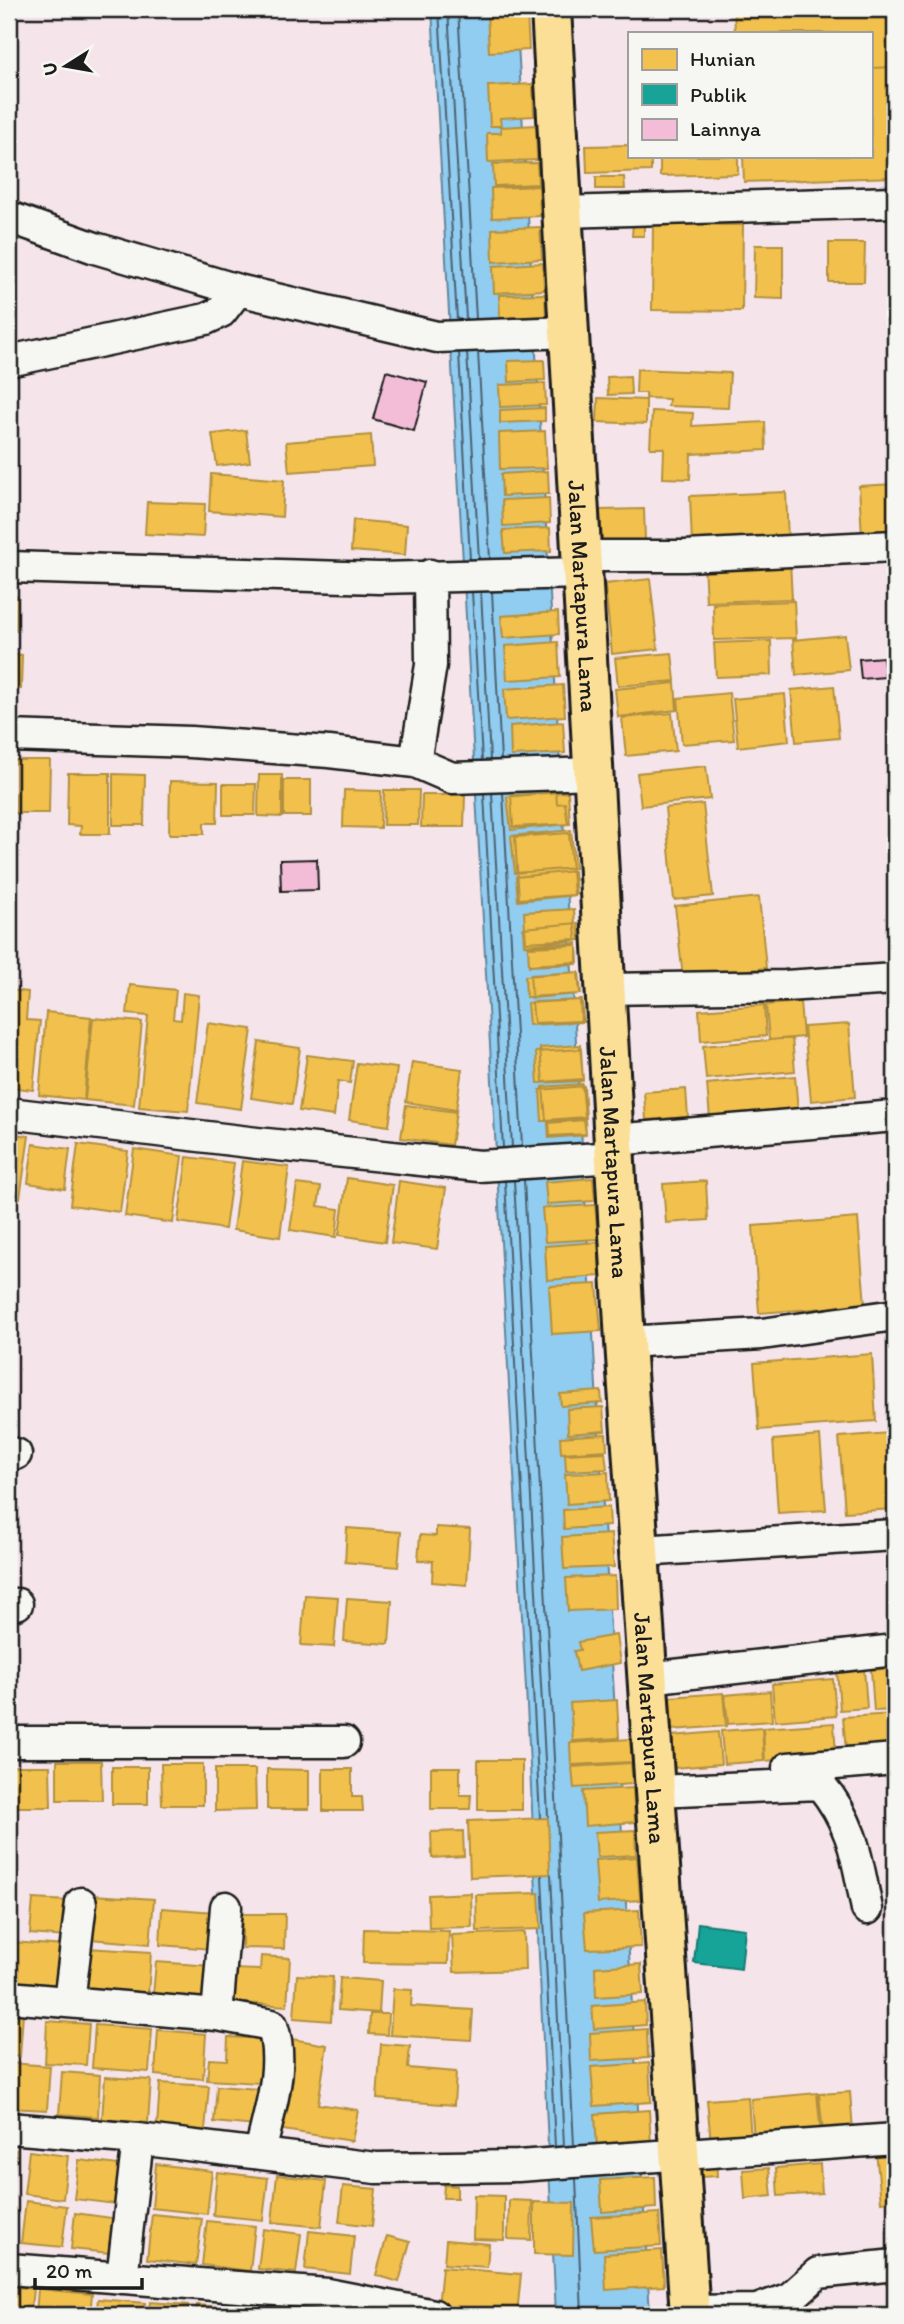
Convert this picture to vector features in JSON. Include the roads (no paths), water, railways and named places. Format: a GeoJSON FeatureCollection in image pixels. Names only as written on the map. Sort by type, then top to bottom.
{"type":"FeatureCollection","features":[{"type":"Feature","properties":{"kind":"main road","name":"Jalan Martapura Lama"},"geometry":{"type":"LineString","coordinates":[[551,9],[563,212],[559,332],[576,568],[584,774],[606,989],[609,1152],[625,1342],[655,1786],[670,2156],[690,2313]]}},
{"type":"Feature","properties":{"kind":"street"},"geometry":{"type":"LineString","coordinates":[[563,212],[895,202]]}},
{"type":"Feature","properties":{"kind":"street"},"geometry":{"type":"LineString","coordinates":[[9,217],[95,248],[238,290],[437,337],[559,332]]}},
{"type":"Feature","properties":{"kind":"street"},"geometry":{"type":"LineString","coordinates":[[9,361],[206,318],[220,312],[238,290]]}},
{"type":"Feature","properties":{"kind":"street"},"geometry":{"type":"LineString","coordinates":[[9,567],[379,578],[576,568],[685,556],[895,546]]}},
{"type":"Feature","properties":{"kind":"street"},"geometry":{"type":"LineString","coordinates":[[415,762],[431,665],[438,575]]}},
{"type":"Feature","properties":{"kind":"street"},"geometry":{"type":"LineString","coordinates":[[9,736],[191,742],[329,752],[415,762],[452,778],[584,774]]}},
{"type":"Feature","properties":{"kind":"street"},"geometry":{"type":"LineString","coordinates":[[606,989],[785,986],[895,979]]}},
{"type":"Feature","properties":{"kind":"street"},"geometry":{"type":"LineString","coordinates":[[9,1113],[480,1166],[895,1116]]}},
{"type":"Feature","properties":{"kind":"street"},"geometry":{"type":"LineString","coordinates":[[625,1342],[762,1334],[895,1315]]}},
{"type":"Feature","properties":{"kind":"street"},"geometry":{"type":"LineString","coordinates":[[640,1550],[895,1535]]}},
{"type":"Feature","properties":{"kind":"street"},"geometry":{"type":"LineString","coordinates":[[648,1678],[895,1650]]}},
{"type":"Feature","properties":{"kind":"street"},"geometry":{"type":"LineString","coordinates":[[9,1742],[344,1742]]}},
{"type":"Feature","properties":{"kind":"street"},"geometry":{"type":"LineString","coordinates":[[655,1786],[895,1759]]}},
{"type":"Feature","properties":{"kind":"street"},"geometry":{"type":"LineString","coordinates":[[655,1786],[820,1784],[841,1809],[854,1843],[867,1909]]}},
{"type":"Feature","properties":{"kind":"street"},"geometry":{"type":"LineString","coordinates":[[69,2002],[81,1903]]}},
{"type":"Feature","properties":{"kind":"street"},"geometry":{"type":"LineString","coordinates":[[218,2015],[226,1907]]}},
{"type":"Feature","properties":{"kind":"street"},"geometry":{"type":"LineString","coordinates":[[9,1997],[218,2015],[272,2025],[278,2041],[278,2066],[260,2152]]}},
{"type":"Feature","properties":{"kind":"street"},"geometry":{"type":"LineString","coordinates":[[9,2128],[260,2152],[376,2168],[518,2166],[895,2138]]}},
{"type":"Feature","properties":{"kind":"street"},"geometry":{"type":"LineString","coordinates":[[122,2278],[138,2139]]}},
{"type":"Feature","properties":{"kind":"street"},"geometry":{"type":"LineString","coordinates":[[690,2313],[757,2310],[790,2298],[818,2273],[895,2265]]}},
{"type":"Feature","properties":{"kind":"street"},"geometry":{"type":"LineString","coordinates":[[9,2269],[327,2294],[434,2315]]}},
{"type":"Feature","properties":{"kind":"water"},"geometry":{"type":"Polygon","coordinates":[[[432,9],[516,9],[650,2315],[556,2315],[528,1724],[432,9]]]}}]}
